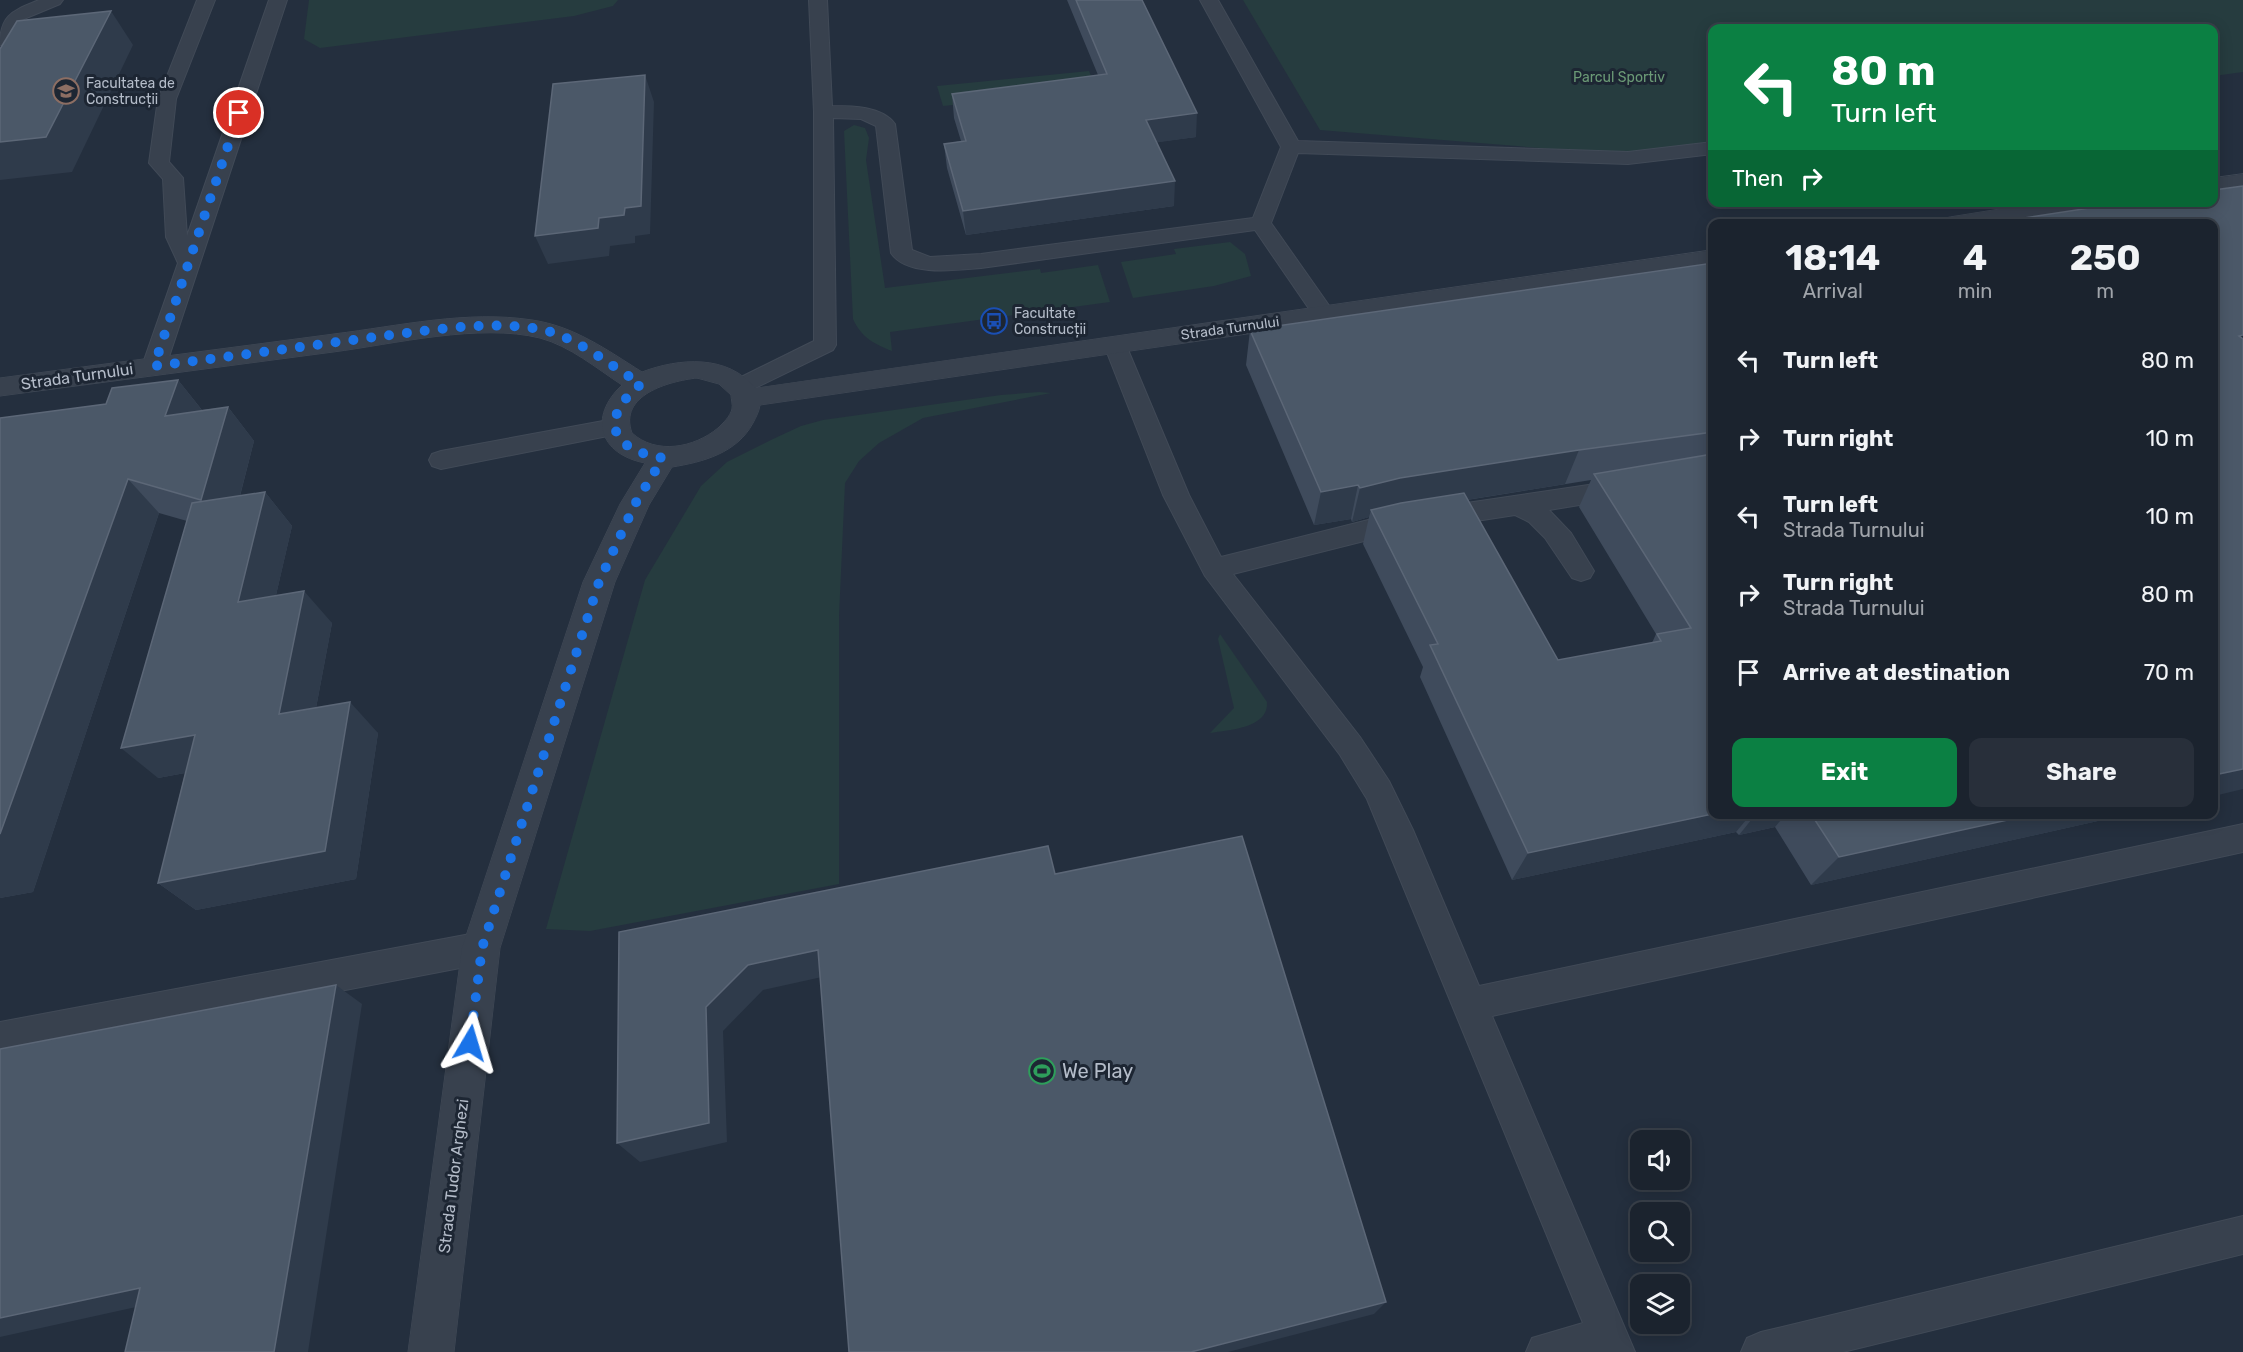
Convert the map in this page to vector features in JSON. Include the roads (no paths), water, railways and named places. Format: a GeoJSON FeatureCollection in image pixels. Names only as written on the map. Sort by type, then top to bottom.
{"type":"FeatureCollection","features":[{"type":"Feature","properties":{"kind":"street"},"geometry":{"type":"LineString","coordinates":[[2218,184],[2243,181]]}},
{"type":"Feature","properties":{"kind":"street"},"geometry":{"type":"LineString","coordinates":[[1983,219],[2061,207]]}},
{"type":"Feature","properties":{"kind":"street","name":"Strada Turnului"},"geometry":{"type":"LineString","coordinates":[[744,393],[1115,345],[1708,259]]}},
{"type":"Feature","properties":{"kind":"street","name":"Strada Turnului"},"geometry":{"type":"LineString","coordinates":[[0,387],[420,332],[513,327],[533,328],[552,333],[578,345],[641,384]]}},
{"type":"Feature","properties":{"kind":"street"},"geometry":{"type":"LineString","coordinates":[[698,369],[716,371],[731,378],[744,393],[746,413],[739,426],[725,440],[706,450],[685,456],[663,458],[635,451],[625,444],[614,426],[616,411],[626,397],[641,384],[659,376],[698,369]]}},
{"type":"Feature","properties":{"kind":"street","name":"Strada Tudor Arghezi"},"geometry":{"type":"LineString","coordinates":[[431,1352],[482,948],[599,582],[635,504],[663,458]]}},
{"type":"Feature","properties":{"kind":"lane"},"geometry":{"type":"LineString","coordinates":[[0,40],[18,15],[54,0]]}},
{"type":"Feature","properties":{"kind":"lane"},"geometry":{"type":"LineString","coordinates":[[188,261],[177,237],[173,178],[159,163],[167,99],[206,0]]}},
{"type":"Feature","properties":{"kind":"lane","name":"Strada Turnului"},"geometry":{"type":"LineString","coordinates":[[154,366],[278,0]]}},
{"type":"Feature","properties":{"kind":"lane"},"geometry":{"type":"LineString","coordinates":[[744,393],[825,345],[823,112],[818,0]]}},
{"type":"Feature","properties":{"kind":"lane"},"geometry":{"type":"LineString","coordinates":[[1209,0],[1290,147],[1261,223]]}},
{"type":"Feature","properties":{"kind":"lane"},"geometry":{"type":"LineString","coordinates":[[823,112],[858,113],[876,117],[885,124],[902,253],[913,261],[948,264],[981,261],[1261,223]]}},
{"type":"Feature","properties":{"kind":"lane"},"geometry":{"type":"LineString","coordinates":[[1290,147],[1628,158],[1708,149]]}},
{"type":"Feature","properties":{"kind":"lane"},"geometry":{"type":"LineString","coordinates":[[1261,223],[1324,314]]}},
{"type":"Feature","properties":{"kind":"lane"},"geometry":{"type":"LineString","coordinates":[[1115,345],[1176,495],[1214,569],[1350,746],[1378,790],[1397,830],[1611,1344],[1546,1352]]}},
{"type":"Feature","properties":{"kind":"lane"},"geometry":{"type":"LineString","coordinates":[[441,460],[614,426]]}},
{"type":"Feature","properties":{"kind":"lane"},"geometry":{"type":"LineString","coordinates":[[1214,569],[1392,524],[1643,485]]}},
{"type":"Feature","properties":{"kind":"lane"},"geometry":{"type":"LineString","coordinates":[[1516,506],[1530,509],[1545,518],[1581,571]]}},
{"type":"Feature","properties":{"kind":"lane"},"geometry":{"type":"LineString","coordinates":[[1469,1005],[2243,838]]}},
{"type":"Feature","properties":{"kind":"lane"},"geometry":{"type":"LineString","coordinates":[[0,1039],[482,948]]}},
{"type":"Feature","properties":{"kind":"lane"},"geometry":{"type":"LineString","coordinates":[[1761,1352],[2243,1235]]}},
{"type":"Feature","properties":{"kind":"place","name":"Facultatea de Construcții"},"geometry":{"type":"Point","coordinates":[66,91]}},
{"type":"Feature","properties":{"kind":"place","name":"Facultate Construcții"},"geometry":{"type":"Point","coordinates":[994,321]}},
{"type":"Feature","properties":{"kind":"place","name":"We Play"},"geometry":{"type":"Point","coordinates":[1042,1071]}},
{"type":"Feature","properties":{"kind":"park label","name":"Parcul Sportiv"},"geometry":{"type":"Point","coordinates":[1619,77]}}]}
